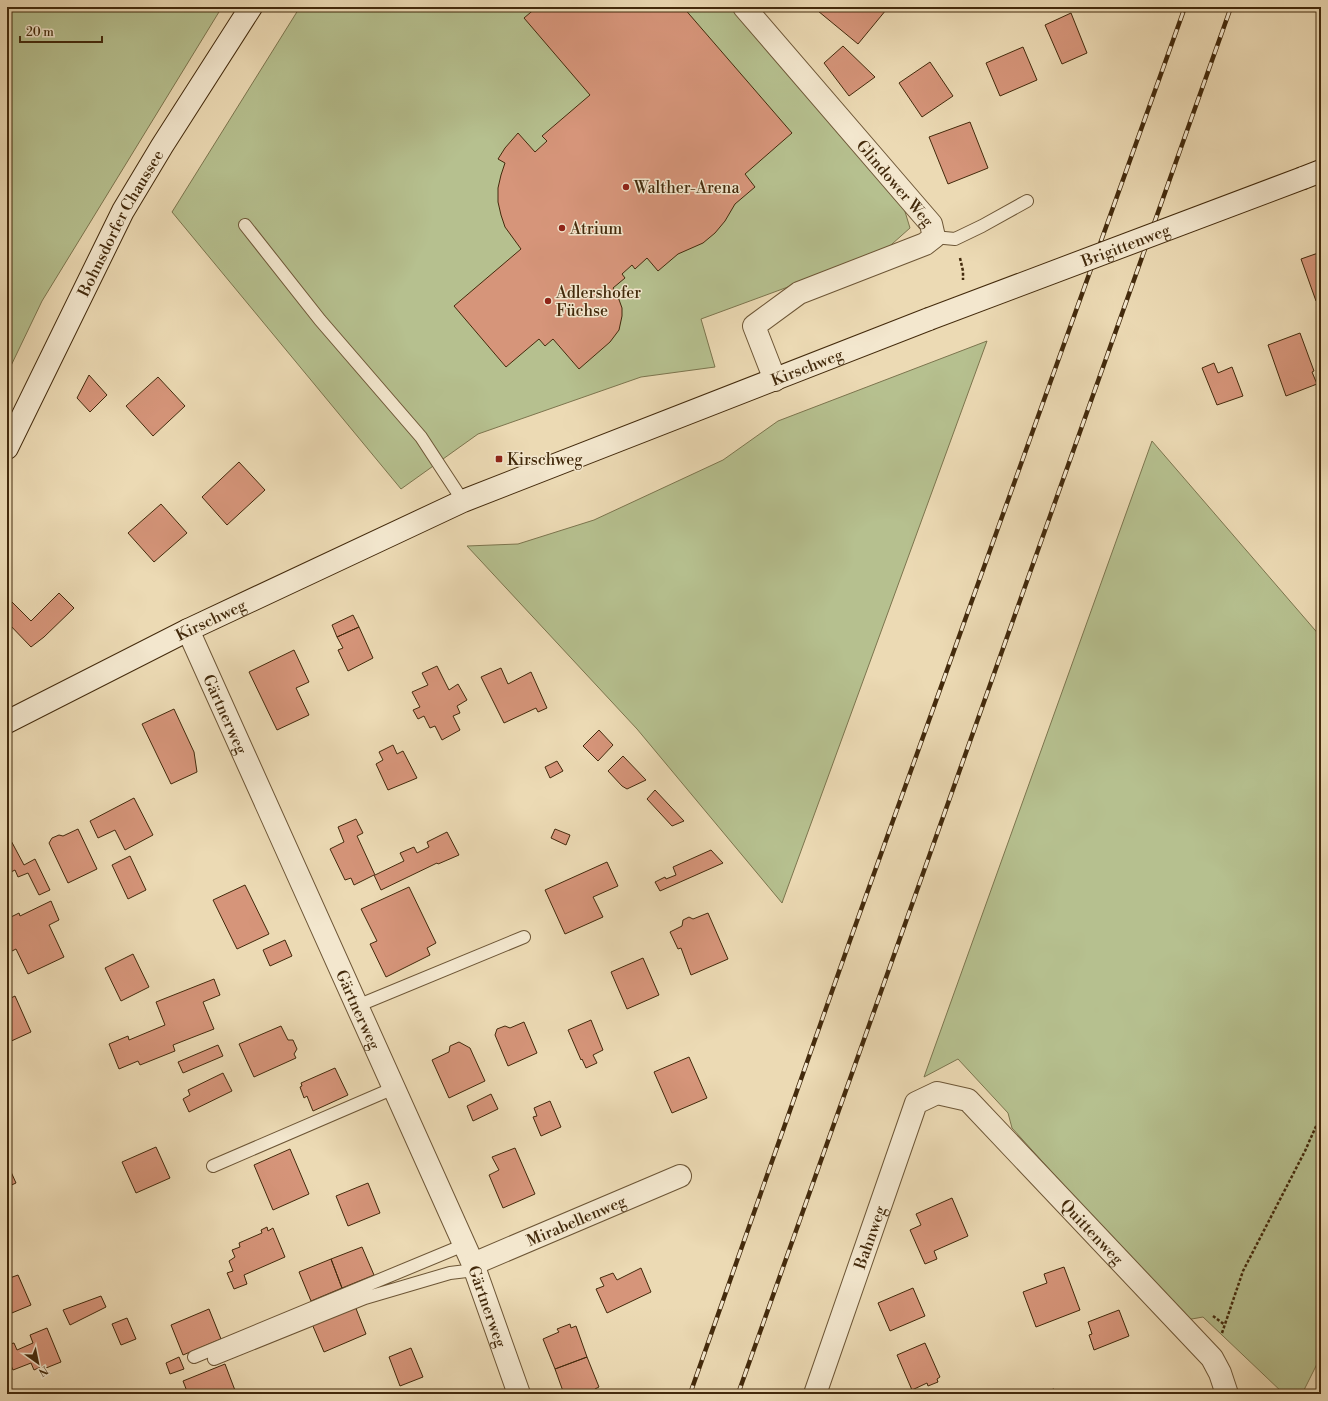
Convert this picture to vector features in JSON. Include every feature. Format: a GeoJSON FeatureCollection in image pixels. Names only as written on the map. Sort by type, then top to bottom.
{"type":"FeatureCollection","features":[{"type":"Feature","properties":{"kind":"street","name":"Bohnsdorfer Chaussee"},"geometry":{"type":"LineString","coordinates":[[7,448],[123,211],[162,146],[251,7]]}},
{"type":"Feature","properties":{"kind":"street","name":"Glindower Weg"},"geometry":{"type":"LineString","coordinates":[[744,7],[931,224],[945,238],[925,244],[799,293],[754,326],[775,380]]}},
{"type":"Feature","properties":{"kind":"street","name":"Brigittenweg"},"geometry":{"type":"LineString","coordinates":[[929,320],[1312,174]]}},
{"type":"Feature","properties":{"kind":"street","name":"Kirschweg"},"geometry":{"type":"LineString","coordinates":[[7,722],[188,630],[463,501],[929,320]]}},
{"type":"Feature","properties":{"kind":"street","name":"Gärtnerweg"},"geometry":{"type":"LineString","coordinates":[[188,630],[474,1267],[519,1394]]}},
{"type":"Feature","properties":{"kind":"street","name":"Bahnweg"},"geometry":{"type":"LineString","coordinates":[[815,1394],[916,1103],[937,1093]]}},
{"type":"Feature","properties":{"kind":"street","name":"Quittenweg"},"geometry":{"type":"LineString","coordinates":[[937,1093],[968,1100],[1212,1358],[1220,1373],[1227,1394]]}},
{"type":"Feature","properties":{"kind":"street","name":"Mirabellenweg"},"geometry":{"type":"LineString","coordinates":[[474,1267],[680,1176]]}},
{"type":"Feature","properties":{"kind":"lane"},"geometry":{"type":"LineString","coordinates":[[945,238],[982,226],[1027,201]]}},
{"type":"Feature","properties":{"kind":"lane"},"geometry":{"type":"LineString","coordinates":[[245,225],[320,320],[421,437],[463,501]]}},
{"type":"Feature","properties":{"kind":"lane"},"geometry":{"type":"LineString","coordinates":[[357,1006],[524,937]]}},
{"type":"Feature","properties":{"kind":"lane"},"geometry":{"type":"LineString","coordinates":[[213,1166],[394,1088]]}},
{"type":"Feature","properties":{"kind":"lane"},"geometry":{"type":"LineString","coordinates":[[194,1357],[464,1245]]}},
{"type":"Feature","properties":{"kind":"lane"},"geometry":{"type":"LineString","coordinates":[[214,1359],[365,1298],[450,1272],[474,1267]]}},
{"type":"Feature","properties":{"kind":"path"},"geometry":{"type":"LineString","coordinates":[[945,238],[963,272],[962,307]]}},
{"type":"Feature","properties":{"kind":"path"},"geometry":{"type":"LineString","coordinates":[[1213,1316],[1225,1325],[1243,1271],[1305,1151],[1321,1115]]}},
{"type":"Feature","properties":{"kind":"green space"},"geometry":{"type":"Polygon","coordinates":[[[7,7],[222,7],[42,301],[7,374],[7,7]]]}},
{"type":"Feature","properties":{"kind":"green space"},"geometry":{"type":"Polygon","coordinates":[[[300,7],[739,7],[903,205],[910,228],[883,252],[701,319],[715,367],[641,377],[478,434],[401,489],[172,212],[300,7]]]}},
{"type":"Feature","properties":{"kind":"green space"},"geometry":{"type":"Polygon","coordinates":[[[987,341],[782,903],[637,729],[467,546],[518,544],[594,520],[723,460],[778,421],[987,341]]]}},
{"type":"Feature","properties":{"kind":"green space"},"geometry":{"type":"Polygon","coordinates":[[[1152,441],[1321,637],[1321,1356],[1302,1394],[1284,1394],[1203,1317],[1186,1320],[1012,1128],[1008,1113],[958,1059],[924,1077],[1152,441]]]}},
{"type":"Feature","properties":{"kind":"building","name":"Walther-Arena"},"geometry":{"type":"Polygon","coordinates":[[[537,7],[683,7],[792,133],[745,174],[755,187],[735,204],[725,221],[715,233],[703,243],[678,254],[658,271],[647,258],[635,269],[632,265],[622,274],[625,278],[613,288],[622,308],[619,330],[610,342],[579,369],[553,339],[545,346],[539,339],[506,367],[454,306],[521,249],[505,227],[498,202],[498,188],[505,163],[498,159],[505,148],[518,133],[535,152],[547,141],[542,136],[590,95],[524,18],[537,7]]]}},
{"type":"Feature","properties":{"kind":"building"},"geometry":{"type":"Polygon","coordinates":[[[821,7],[882,7],[886,10],[858,44],[818,11],[821,7]]]}},
{"type":"Feature","properties":{"kind":"building"},"geometry":{"type":"Polygon","coordinates":[[[1071,13],[1087,53],[1062,64],[1045,25],[1071,13]]]}},
{"type":"Feature","properties":{"kind":"building"},"geometry":{"type":"Polygon","coordinates":[[[843,46],[875,77],[849,96],[824,63],[843,46]]]}},
{"type":"Feature","properties":{"kind":"building"},"geometry":{"type":"Polygon","coordinates":[[[1023,47],[1037,80],[1000,96],[986,63],[1023,47]]]}},
{"type":"Feature","properties":{"kind":"building"},"geometry":{"type":"Polygon","coordinates":[[[930,62],[953,96],[922,117],[899,83],[930,62]]]}},
{"type":"Feature","properties":{"kind":"building"},"geometry":{"type":"Polygon","coordinates":[[[970,122],[988,168],[948,184],[929,137],[970,122]]]}},
{"type":"Feature","properties":{"kind":"building"},"geometry":{"type":"Polygon","coordinates":[[[1321,252],[1321,299],[1316,301],[1301,259],[1321,252]]]}},
{"type":"Feature","properties":{"kind":"building"},"geometry":{"type":"Polygon","coordinates":[[[1300,333],[1314,371],[1312,372],[1317,384],[1286,396],[1268,345],[1300,333]]]}},
{"type":"Feature","properties":{"kind":"building"},"geometry":{"type":"Polygon","coordinates":[[[1214,363],[1218,373],[1232,367],[1243,396],[1217,405],[1202,368],[1214,363]]]}},
{"type":"Feature","properties":{"kind":"building"},"geometry":{"type":"Polygon","coordinates":[[[89,375],[107,395],[90,412],[77,398],[89,375]]]}},
{"type":"Feature","properties":{"kind":"building"},"geometry":{"type":"Polygon","coordinates":[[[158,377],[185,406],[153,436],[126,406],[158,377]]]}},
{"type":"Feature","properties":{"kind":"building"},"geometry":{"type":"Polygon","coordinates":[[[239,462],[265,490],[227,525],[202,497],[239,462]]]}},
{"type":"Feature","properties":{"kind":"building"},"geometry":{"type":"Polygon","coordinates":[[[161,504],[187,533],[154,562],[128,533],[161,504]]]}},
{"type":"Feature","properties":{"kind":"building"},"geometry":{"type":"Polygon","coordinates":[[[59,593],[74,608],[44,637],[31,647],[7,622],[7,607],[12,602],[31,621],[59,593]]]}},
{"type":"Feature","properties":{"kind":"building"},"geometry":{"type":"Polygon","coordinates":[[[353,615],[359,627],[337,637],[332,625],[353,615]]]}},
{"type":"Feature","properties":{"kind":"building"},"geometry":{"type":"Polygon","coordinates":[[[359,627],[373,658],[348,671],[338,650],[343,648],[337,637],[359,627]]]}},
{"type":"Feature","properties":{"kind":"building"},"geometry":{"type":"Polygon","coordinates":[[[294,650],[309,682],[296,688],[309,715],[277,730],[249,672],[294,650]]]}},
{"type":"Feature","properties":{"kind":"building"},"geometry":{"type":"Polygon","coordinates":[[[437,666],[449,690],[458,684],[467,700],[457,706],[460,713],[453,716],[460,730],[442,740],[435,726],[430,728],[424,716],[418,719],[413,710],[420,707],[412,692],[428,685],[422,673],[437,666]]]}},
{"type":"Feature","properties":{"kind":"building"},"geometry":{"type":"Polygon","coordinates":[[[501,668],[508,684],[531,672],[547,708],[538,712],[536,708],[504,723],[481,677],[501,668]]]}},
{"type":"Feature","properties":{"kind":"building"},"geometry":{"type":"Polygon","coordinates":[[[174,709],[194,752],[197,772],[171,784],[142,724],[174,709]]]}},
{"type":"Feature","properties":{"kind":"building"},"geometry":{"type":"Polygon","coordinates":[[[599,730],[613,745],[598,761],[583,746],[599,730]]]}},
{"type":"Feature","properties":{"kind":"building"},"geometry":{"type":"Polygon","coordinates":[[[393,745],[397,754],[403,751],[417,778],[388,790],[376,764],[383,760],[379,752],[393,745]]]}},
{"type":"Feature","properties":{"kind":"building"},"geometry":{"type":"Polygon","coordinates":[[[623,756],[646,780],[627,789],[622,786],[608,771],[623,756]]]}},
{"type":"Feature","properties":{"kind":"building"},"geometry":{"type":"Polygon","coordinates":[[[557,761],[563,771],[550,778],[545,767],[557,761]]]}},
{"type":"Feature","properties":{"kind":"building"},"geometry":{"type":"Polygon","coordinates":[[[655,790],[684,821],[672,826],[647,799],[655,790]]]}},
{"type":"Feature","properties":{"kind":"building"},"geometry":{"type":"Polygon","coordinates":[[[134,798],[153,835],[125,850],[115,830],[98,838],[90,821],[134,798]]]}},
{"type":"Feature","properties":{"kind":"building"},"geometry":{"type":"Polygon","coordinates":[[[356,819],[363,833],[357,836],[375,875],[404,861],[400,853],[414,847],[417,853],[429,847],[427,842],[447,832],[459,855],[438,864],[437,863],[381,890],[374,875],[354,885],[351,878],[345,880],[330,849],[344,842],[338,827],[356,819]]]}},
{"type":"Feature","properties":{"kind":"building"},"geometry":{"type":"Polygon","coordinates":[[[78,829],[97,869],[68,883],[49,843],[52,838],[59,835],[63,836],[78,829]]]}},
{"type":"Feature","properties":{"kind":"building"},"geometry":{"type":"Polygon","coordinates":[[[555,829],[570,835],[566,845],[551,838],[555,829]]]}},
{"type":"Feature","properties":{"kind":"building"},"geometry":{"type":"Polygon","coordinates":[[[7,835],[24,865],[35,859],[50,890],[39,895],[28,873],[18,877],[15,870],[7,874],[7,835]]]}},
{"type":"Feature","properties":{"kind":"building"},"geometry":{"type":"Polygon","coordinates":[[[711,850],[723,863],[660,891],[655,882],[665,877],[666,879],[676,875],[673,867],[711,850]]]}},
{"type":"Feature","properties":{"kind":"building"},"geometry":{"type":"Polygon","coordinates":[[[130,856],[146,890],[128,899],[112,865],[130,856]]]}},
{"type":"Feature","properties":{"kind":"building"},"geometry":{"type":"Polygon","coordinates":[[[607,862],[618,886],[593,897],[603,917],[565,934],[545,890],[607,862]]]}},
{"type":"Feature","properties":{"kind":"building"},"geometry":{"type":"Polygon","coordinates":[[[245,885],[269,934],[237,949],[213,900],[245,885]]]}},
{"type":"Feature","properties":{"kind":"building"},"geometry":{"type":"Polygon","coordinates":[[[409,887],[436,943],[427,948],[430,955],[386,977],[370,944],[377,941],[361,909],[409,887]]]}},
{"type":"Feature","properties":{"kind":"building"},"geometry":{"type":"Polygon","coordinates":[[[51,901],[59,920],[49,925],[64,957],[28,974],[16,949],[8,953],[7,919],[19,913],[20,916],[51,901]]]}},
{"type":"Feature","properties":{"kind":"building"},"geometry":{"type":"Polygon","coordinates":[[[708,913],[728,959],[691,975],[681,948],[678,949],[670,932],[682,926],[683,920],[689,917],[693,919],[708,913]]]}},
{"type":"Feature","properties":{"kind":"building"},"geometry":{"type":"Polygon","coordinates":[[[285,940],[292,956],[270,966],[263,950],[285,940]]]}},
{"type":"Feature","properties":{"kind":"building"},"geometry":{"type":"Polygon","coordinates":[[[133,954],[149,987],[121,1001],[105,968],[133,954]]]}},
{"type":"Feature","properties":{"kind":"building"},"geometry":{"type":"Polygon","coordinates":[[[643,958],[659,995],[627,1009],[611,972],[643,958]]]}},
{"type":"Feature","properties":{"kind":"building"},"geometry":{"type":"Polygon","coordinates":[[[214,979],[220,995],[203,1002],[214,1029],[173,1045],[175,1051],[140,1065],[138,1061],[119,1069],[109,1044],[128,1036],[129,1040],[165,1025],[156,1002],[214,979]]]}},
{"type":"Feature","properties":{"kind":"building"},"geometry":{"type":"Polygon","coordinates":[[[15,996],[31,1032],[7,1043],[7,1000],[15,996]]]}},
{"type":"Feature","properties":{"kind":"building"},"geometry":{"type":"Polygon","coordinates":[[[591,1020],[603,1050],[593,1055],[597,1063],[586,1068],[568,1030],[591,1020]]]}},
{"type":"Feature","properties":{"kind":"building"},"geometry":{"type":"Polygon","coordinates":[[[524,1022],[537,1053],[508,1066],[495,1035],[497,1029],[505,1026],[510,1028],[524,1022]]]}},
{"type":"Feature","properties":{"kind":"building"},"geometry":{"type":"Polygon","coordinates":[[[281,1026],[288,1040],[293,1040],[297,1049],[294,1054],[296,1058],[254,1077],[239,1044],[281,1026]]]}},
{"type":"Feature","properties":{"kind":"building"},"geometry":{"type":"Polygon","coordinates":[[[459,1042],[470,1048],[485,1081],[449,1098],[432,1060],[449,1052],[450,1046],[459,1042]]]}},
{"type":"Feature","properties":{"kind":"building"},"geometry":{"type":"Polygon","coordinates":[[[218,1045],[223,1056],[183,1073],[178,1062],[218,1045]]]}},
{"type":"Feature","properties":{"kind":"building"},"geometry":{"type":"Polygon","coordinates":[[[689,1057],[707,1098],[672,1113],[654,1072],[689,1057]]]}},
{"type":"Feature","properties":{"kind":"building"},"geometry":{"type":"Polygon","coordinates":[[[335,1068],[348,1095],[313,1111],[307,1096],[304,1098],[300,1087],[302,1086],[301,1083],[335,1068]]]}},
{"type":"Feature","properties":{"kind":"building"},"geometry":{"type":"Polygon","coordinates":[[[223,1073],[232,1091],[189,1112],[183,1099],[190,1095],[188,1090],[223,1073]]]}},
{"type":"Feature","properties":{"kind":"building"},"geometry":{"type":"Polygon","coordinates":[[[491,1094],[498,1109],[473,1121],[467,1106],[491,1094]]]}},
{"type":"Feature","properties":{"kind":"building"},"geometry":{"type":"Polygon","coordinates":[[[550,1101],[561,1127],[541,1136],[533,1117],[537,1116],[534,1108],[550,1101]]]}},
{"type":"Feature","properties":{"kind":"building"},"geometry":{"type":"Polygon","coordinates":[[[156,1147],[170,1178],[136,1193],[122,1162],[156,1147]]]}},
{"type":"Feature","properties":{"kind":"building"},"geometry":{"type":"Polygon","coordinates":[[[515,1148],[535,1194],[503,1208],[489,1175],[499,1170],[492,1157],[515,1148]]]}},
{"type":"Feature","properties":{"kind":"building"},"geometry":{"type":"Polygon","coordinates":[[[290,1149],[309,1194],[273,1210],[254,1165],[290,1149]]]}},
{"type":"Feature","properties":{"kind":"building"},"geometry":{"type":"Polygon","coordinates":[[[7,1163],[16,1183],[7,1187],[7,1163]]]}},
{"type":"Feature","properties":{"kind":"building"},"geometry":{"type":"Polygon","coordinates":[[[368,1183],[380,1213],[348,1226],[336,1196],[368,1183]]]}},
{"type":"Feature","properties":{"kind":"building"},"geometry":{"type":"Polygon","coordinates":[[[952,1198],[968,1236],[934,1251],[937,1259],[925,1264],[910,1230],[921,1225],[916,1214],[952,1198]]]}},
{"type":"Feature","properties":{"kind":"building"},"geometry":{"type":"Polygon","coordinates":[[[267,1227],[268,1231],[273,1228],[285,1257],[244,1275],[247,1284],[234,1289],[227,1273],[233,1271],[229,1261],[235,1257],[232,1250],[240,1247],[239,1243],[262,1233],[261,1230],[267,1227]]]}},
{"type":"Feature","properties":{"kind":"building"},"geometry":{"type":"Polygon","coordinates":[[[362,1247],[374,1275],[342,1288],[331,1259],[362,1247]]]}},
{"type":"Feature","properties":{"kind":"building"},"geometry":{"type":"Polygon","coordinates":[[[331,1259],[342,1288],[311,1301],[299,1272],[331,1259]]]}},
{"type":"Feature","properties":{"kind":"building"},"geometry":{"type":"Polygon","coordinates":[[[1064,1267],[1080,1310],[1036,1327],[1023,1292],[1047,1283],[1044,1274],[1064,1267]]]}},
{"type":"Feature","properties":{"kind":"building"},"geometry":{"type":"Polygon","coordinates":[[[641,1268],[651,1292],[607,1313],[596,1289],[604,1286],[600,1278],[613,1273],[617,1280],[641,1268]]]}},
{"type":"Feature","properties":{"kind":"building"},"geometry":{"type":"Polygon","coordinates":[[[18,1275],[31,1305],[7,1315],[7,1279],[18,1275]]]}},
{"type":"Feature","properties":{"kind":"building"},"geometry":{"type":"Polygon","coordinates":[[[913,1288],[925,1316],[890,1331],[878,1303],[913,1288]]]}},
{"type":"Feature","properties":{"kind":"building"},"geometry":{"type":"Polygon","coordinates":[[[101,1296],[106,1307],[70,1325],[63,1310],[101,1296]]]}},
{"type":"Feature","properties":{"kind":"building"},"geometry":{"type":"Polygon","coordinates":[[[355,1306],[366,1334],[324,1352],[312,1324],[355,1306]]]}},
{"type":"Feature","properties":{"kind":"building"},"geometry":{"type":"Polygon","coordinates":[[[209,1309],[221,1339],[183,1355],[171,1325],[209,1309]]]}},
{"type":"Feature","properties":{"kind":"building"},"geometry":{"type":"Polygon","coordinates":[[[1119,1310],[1129,1336],[1094,1350],[1089,1335],[1092,1334],[1088,1322],[1119,1310]]]}},
{"type":"Feature","properties":{"kind":"building"},"geometry":{"type":"Polygon","coordinates":[[[127,1318],[136,1339],[121,1345],[112,1324],[127,1318]]]}},
{"type":"Feature","properties":{"kind":"building"},"geometry":{"type":"Polygon","coordinates":[[[570,1324],[571,1328],[576,1326],[587,1357],[555,1369],[543,1339],[559,1332],[557,1329],[570,1324]]]}},
{"type":"Feature","properties":{"kind":"building"},"geometry":{"type":"Polygon","coordinates":[[[47,1328],[61,1362],[46,1368],[45,1365],[34,1370],[31,1363],[13,1370],[7,1357],[7,1345],[14,1343],[17,1350],[33,1343],[30,1335],[47,1328]]]}},
{"type":"Feature","properties":{"kind":"building"},"geometry":{"type":"Polygon","coordinates":[[[925,1343],[940,1377],[937,1379],[938,1382],[928,1386],[927,1383],[912,1390],[897,1355],[925,1343]]]}},
{"type":"Feature","properties":{"kind":"building"},"geometry":{"type":"Polygon","coordinates":[[[411,1348],[423,1377],[400,1386],[389,1357],[411,1348]]]}},
{"type":"Feature","properties":{"kind":"building"},"geometry":{"type":"Polygon","coordinates":[[[179,1357],[184,1369],[170,1374],[166,1363],[179,1357]]]}},
{"type":"Feature","properties":{"kind":"building"},"geometry":{"type":"Polygon","coordinates":[[[587,1357],[599,1387],[595,1389],[596,1393],[564,1394],[555,1369],[587,1357]]]}},
{"type":"Feature","properties":{"kind":"building"},"geometry":{"type":"Polygon","coordinates":[[[225,1364],[236,1393],[188,1394],[183,1381],[225,1364]]]}},
{"type":"Feature","properties":{"kind":"building"},"geometry":{"type":"Polygon","coordinates":[[[1054,1389],[1055,1394],[1035,1394],[1054,1389]]]}},
{"type":"Feature","properties":{"kind":"railway"},"geometry":{"type":"LineString","coordinates":[[690,1394],[848,946],[1185,7]]}},
{"type":"Feature","properties":{"kind":"railway"},"geometry":{"type":"LineString","coordinates":[[738,1394],[1231,7]]}},
{"type":"Feature","properties":{"kind":"place","name":"Walther-Arena"},"geometry":{"type":"Point","coordinates":[626,187]}},
{"type":"Feature","properties":{"kind":"place","name":"Atrium"},"geometry":{"type":"Point","coordinates":[562,228]}},
{"type":"Feature","properties":{"kind":"place","name":"Adlershofer Füchse"},"geometry":{"type":"Point","coordinates":[548,301]}},
{"type":"Feature","properties":{"kind":"place","name":"Kirschweg"},"geometry":{"type":"Point","coordinates":[499,459]}}]}
